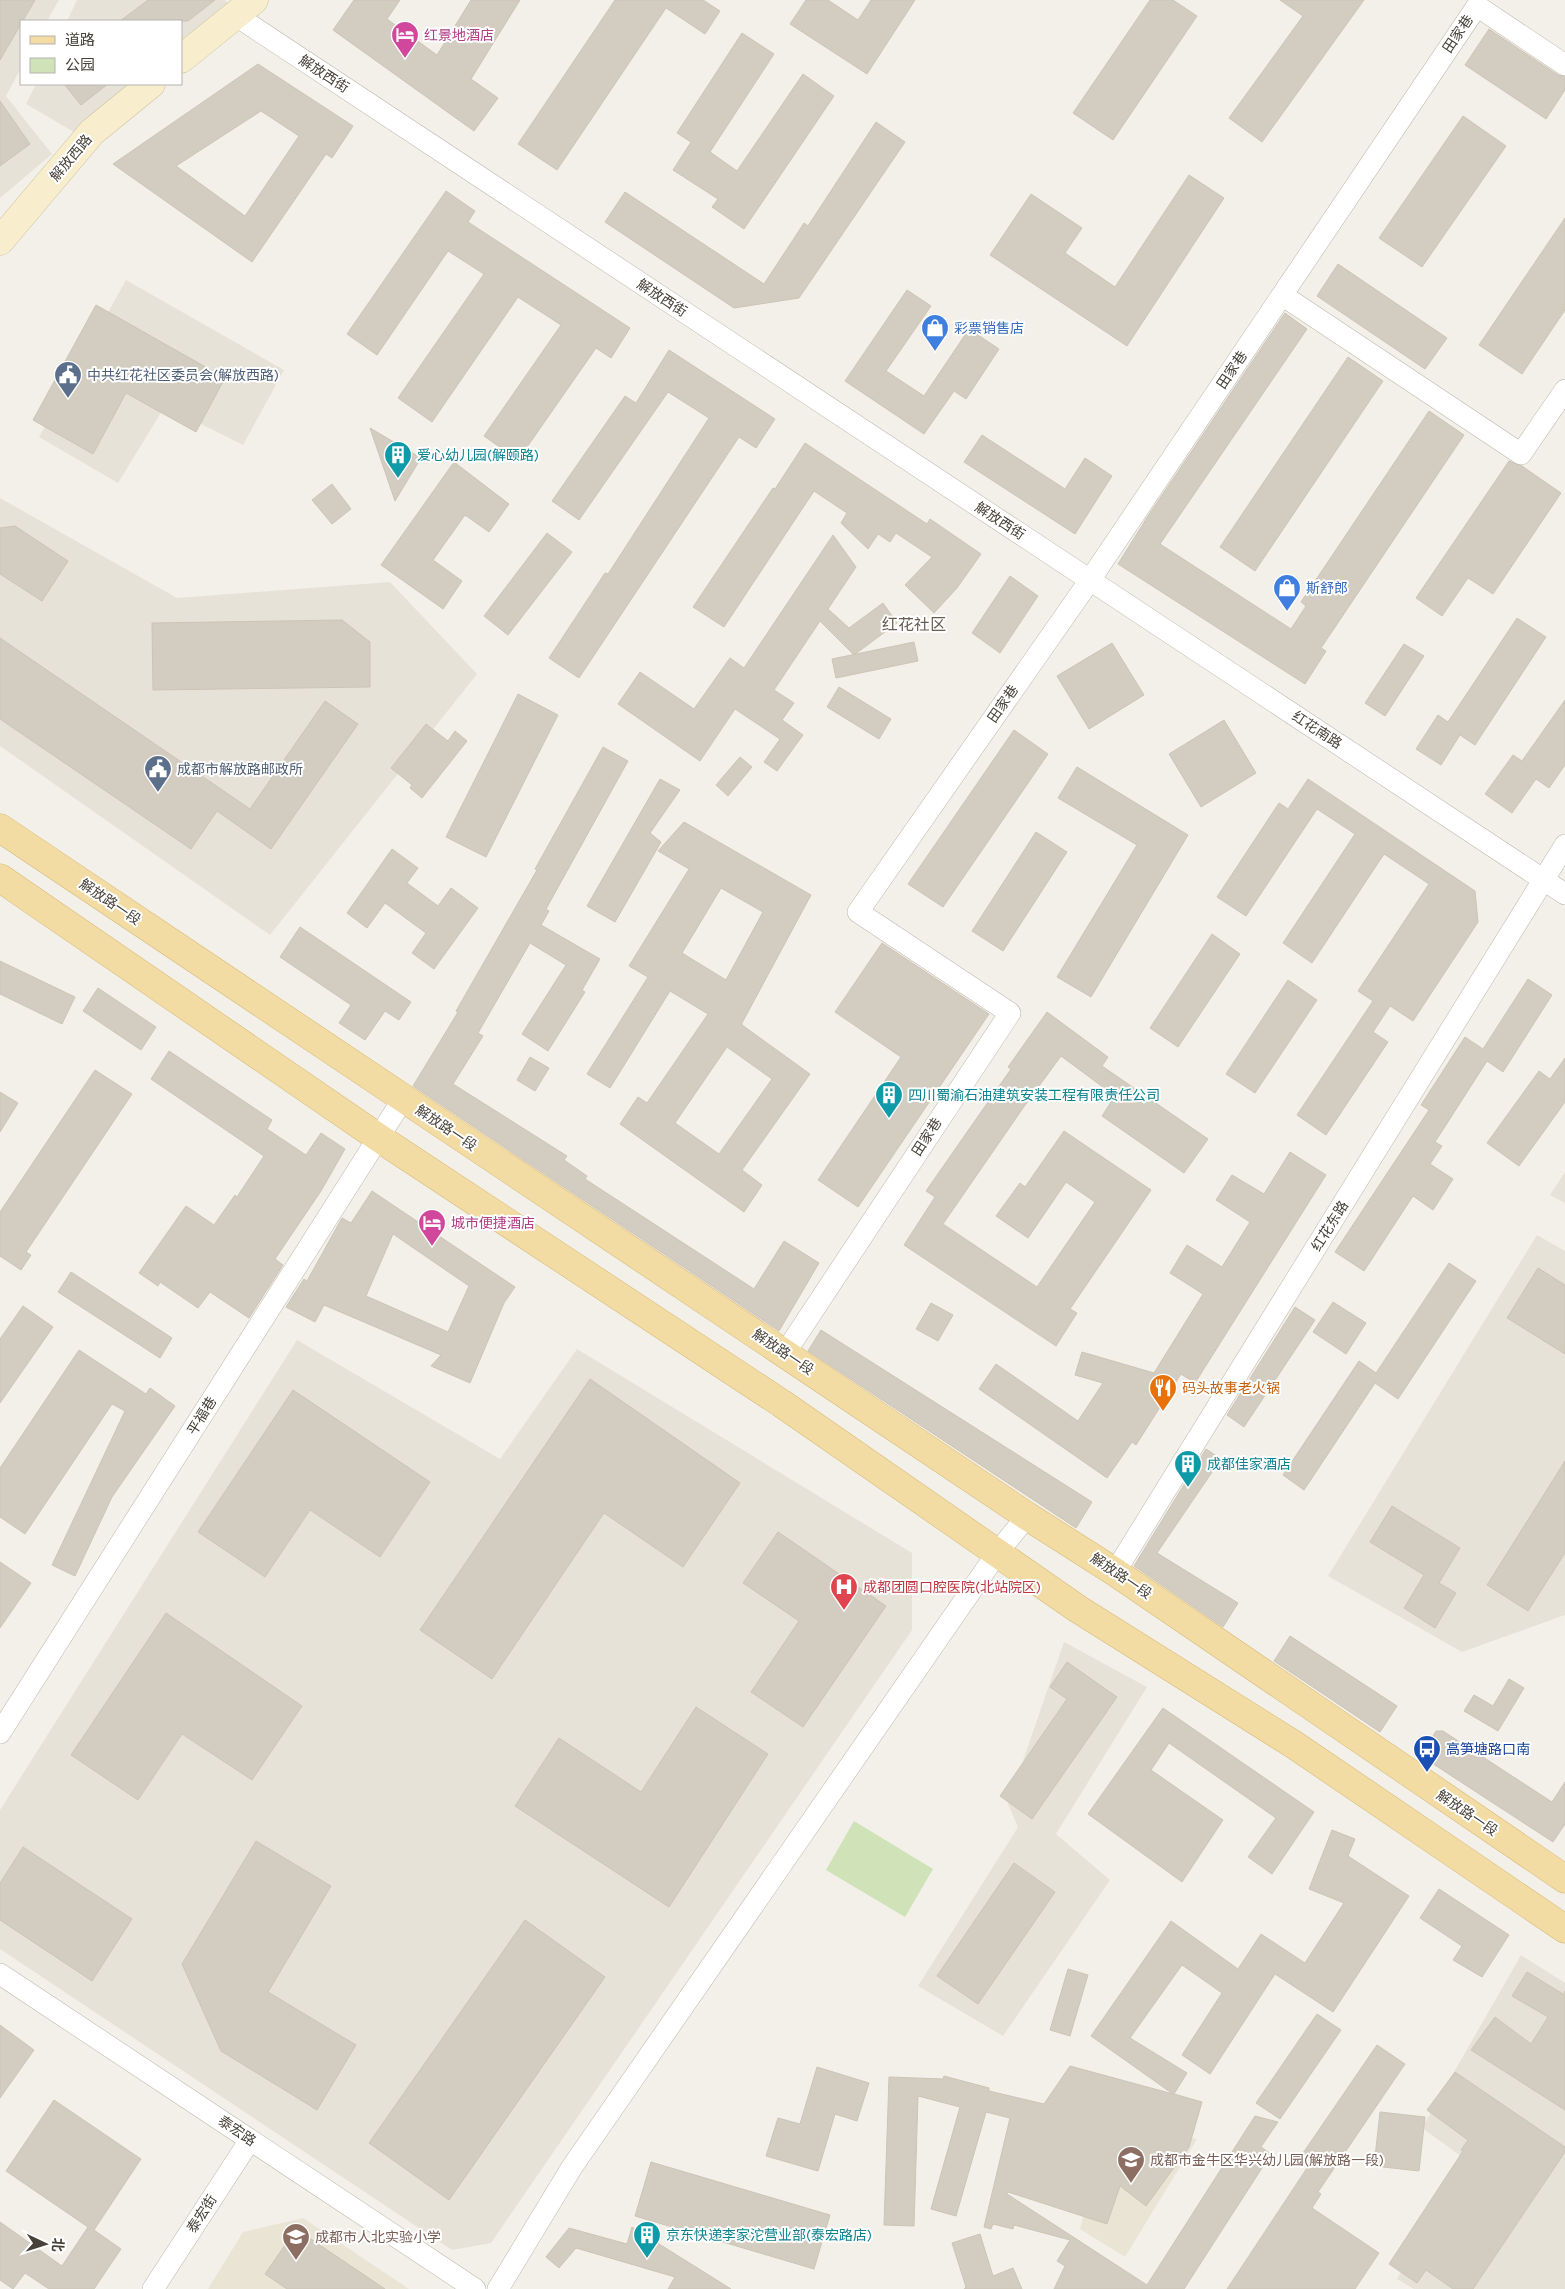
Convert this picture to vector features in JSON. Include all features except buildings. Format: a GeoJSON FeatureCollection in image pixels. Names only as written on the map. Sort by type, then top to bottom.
{"type":"FeatureCollection","features":[{"type":"Feature","properties":{"kind":"main road","name":"解放路一段"},"geometry":{"type":"LineString","coordinates":[[0,828],[1028,1516],[1116,1572],[1565,1879]]}},
{"type":"Feature","properties":{"kind":"main road"},"geometry":{"type":"LineString","coordinates":[[0,878],[379,1138],[781,1402],[1078,1609],[1293,1744],[1565,1929]]}},
{"type":"Feature","properties":{"kind":"street","name":"田家巷"},"geometry":{"type":"LineString","coordinates":[[785,1353],[1010,1013],[858,912],[1090,580],[1477,6],[1565,65]]}},
{"type":"Feature","properties":{"kind":"street"},"geometry":{"type":"LineString","coordinates":[[182,58],[244,8]]}},
{"type":"Feature","properties":{"kind":"street","name":"解放西街"},"geometry":{"type":"LineString","coordinates":[[244,8],[1090,580]]}},
{"type":"Feature","properties":{"kind":"street","name":"解放西路"},"geometry":{"type":"LineString","coordinates":[[0,241],[92,132],[150,85]]}},
{"type":"Feature","properties":{"kind":"street"},"geometry":{"type":"LineString","coordinates":[[1282,296],[1521,454],[1565,390]]}},
{"type":"Feature","properties":{"kind":"street","name":"红花南路"},"geometry":{"type":"LineString","coordinates":[[1090,580],[1565,894]]}},
{"type":"Feature","properties":{"kind":"street","name":"红花东路"},"geometry":{"type":"LineString","coordinates":[[1116,1572],[1565,845]]}},
{"type":"Feature","properties":{"kind":"street","name":"平福巷"},"geometry":{"type":"LineString","coordinates":[[0,1733],[403,1099]]}},
{"type":"Feature","properties":{"kind":"street"},"geometry":{"type":"LineString","coordinates":[[498,2289],[572,2167],[998,1552],[1028,1516]]}},
{"type":"Feature","properties":{"kind":"street","name":"泰宏路"},"geometry":{"type":"LineString","coordinates":[[0,1974],[475,2289]]}},
{"type":"Feature","properties":{"kind":"street","name":"泰宏街"},"geometry":{"type":"LineString","coordinates":[[153,2289],[250,2140]]}},
{"type":"Feature","properties":{"kind":"shaded area"},"geometry":{"type":"Polygon","coordinates":[[[0,0],[59,0],[48,20],[20,20],[20,70],[6,96],[52,154],[0,198],[0,0]]]}},
{"type":"Feature","properties":{"kind":"shaded area"},"geometry":{"type":"Polygon","coordinates":[[[77,0],[225,0],[231,6],[182,45],[182,20],[67,20],[77,0]]]}},
{"type":"Feature","properties":{"kind":"shaded area"},"geometry":{"type":"Polygon","coordinates":[[[36,85],[133,85],[74,132],[26,104],[36,85]]]}},
{"type":"Feature","properties":{"kind":"shaded area"},"geometry":{"type":"Polygon","coordinates":[[[126,280],[284,370],[243,445],[165,406],[118,483],[39,437],[126,280]]]}},
{"type":"Feature","properties":{"kind":"shaded area"},"geometry":{"type":"Polygon","coordinates":[[[0,498],[177,598],[390,582],[477,674],[270,935],[0,746],[0,498]]]}},
{"type":"Feature","properties":{"kind":"shaded area"},"geometry":{"type":"Polygon","coordinates":[[[1565,1172],[1565,1203],[1550,1195],[1565,1172]]]}},
{"type":"Feature","properties":{"kind":"shaded area"},"geometry":{"type":"Polygon","coordinates":[[[1537,1235],[1565,1251],[1565,1615],[1462,1652],[1328,1576],[1537,1235]]]}},
{"type":"Feature","properties":{"kind":"shaded area"},"geometry":{"type":"Polygon","coordinates":[[[297,1340],[500,1459],[577,1349],[912,1553],[912,1630],[491,2243],[452,2250],[0,1949],[0,1810],[297,1340]]]}},
{"type":"Feature","properties":{"kind":"shaded area"},"geometry":{"type":"Polygon","coordinates":[[[1064,1642],[1147,1687],[1056,1834],[1110,1880],[1003,2036],[918,1986],[1018,1827],[1008,1804],[1064,1642]]]}},
{"type":"Feature","properties":{"kind":"shaded area"},"geometry":{"type":"Polygon","coordinates":[[[1521,1955],[1565,1983],[1565,2289],[1414,2289],[1397,2279],[1465,2159],[1422,2128],[1521,1955]]]}},
{"type":"Feature","properties":{"kind":"shaded area","name":"成都市金牛区华兴幼儿园(解放路一段)"},"geometry":{"type":"Polygon","coordinates":[[[1109,2117],[1197,2139],[1125,2257],[1080,2229],[1109,2117]]]}},
{"type":"Feature","properties":{"kind":"shaded area","name":"成都市人北实验小学"},"geometry":{"type":"Polygon","coordinates":[[[303,2218],[409,2289],[208,2289],[243,2232],[303,2218]]]}},
{"type":"Feature","properties":{"kind":"green space"},"geometry":{"type":"Polygon","coordinates":[[[854,1821],[933,1869],[905,1917],[826,1870],[854,1821]]]}},
{"type":"Feature","properties":{"kind":"place","name":"红景地酒店"},"geometry":{"type":"Point","coordinates":[405,59]}},
{"type":"Feature","properties":{"kind":"place","name":"彩票销售店"},"geometry":{"type":"Point","coordinates":[935,352]}},
{"type":"Feature","properties":{"kind":"place","name":"中共红花社区委员会(解放西路)"},"geometry":{"type":"Point","coordinates":[68,399]}},
{"type":"Feature","properties":{"kind":"place","name":"爱心幼儿园(解颐路)"},"geometry":{"type":"Point","coordinates":[398,479]}},
{"type":"Feature","properties":{"kind":"place","name":"斯舒郎"},"geometry":{"type":"Point","coordinates":[1287,612]}},
{"type":"Feature","properties":{"kind":"place","name":"成都市解放路邮政所"},"geometry":{"type":"Point","coordinates":[158,793]}},
{"type":"Feature","properties":{"kind":"place","name":"四川蜀渝石油建筑安装工程有限责任公司"},"geometry":{"type":"Point","coordinates":[889,1119]}},
{"type":"Feature","properties":{"kind":"place","name":"城市便捷酒店"},"geometry":{"type":"Point","coordinates":[432,1247]}},
{"type":"Feature","properties":{"kind":"place","name":"码头故事老火锅"},"geometry":{"type":"Point","coordinates":[1163,1412]}},
{"type":"Feature","properties":{"kind":"place","name":"成都佳家酒店"},"geometry":{"type":"Point","coordinates":[1188,1488]}},
{"type":"Feature","properties":{"kind":"place","name":"成都团圆口腔医院(北站院区)"},"geometry":{"type":"Point","coordinates":[844,1611]}},
{"type":"Feature","properties":{"kind":"place","name":"高笋塘路口南"},"geometry":{"type":"Point","coordinates":[1427,1773]}},
{"type":"Feature","properties":{"kind":"place","name":"成都市金牛区华兴幼儿园(解放路一段)"},"geometry":{"type":"Point","coordinates":[1131,2184]}},
{"type":"Feature","properties":{"kind":"place","name":"京东快递李家沱营业部(泰宏路店)"},"geometry":{"type":"Point","coordinates":[647,2259]}},
{"type":"Feature","properties":{"kind":"place","name":"成都市人北实验小学"},"geometry":{"type":"Point","coordinates":[296,2261]}},
{"type":"Feature","properties":{"kind":"district","name":"红花社区"},"geometry":{"type":"Point","coordinates":[914,624]}}]}
